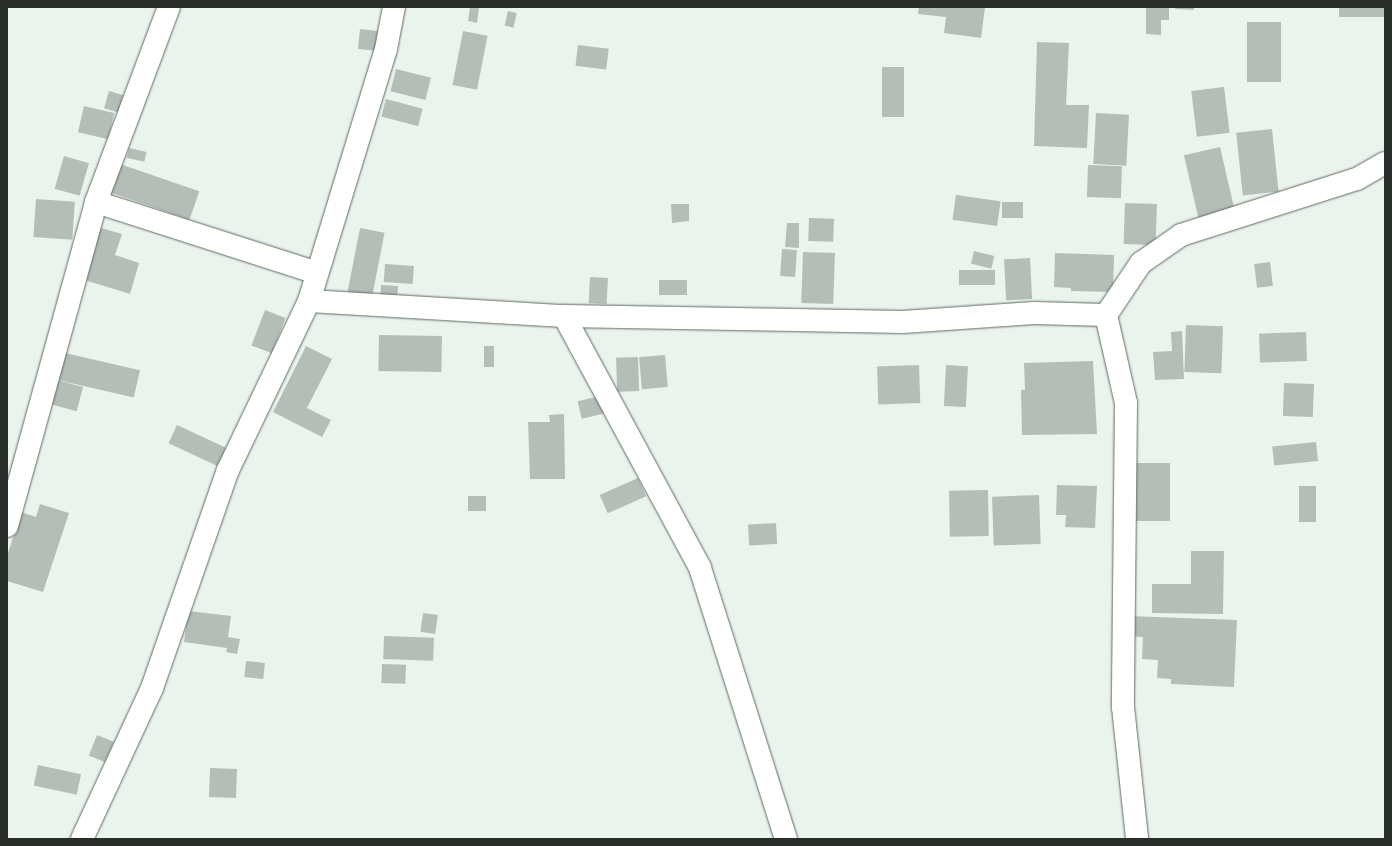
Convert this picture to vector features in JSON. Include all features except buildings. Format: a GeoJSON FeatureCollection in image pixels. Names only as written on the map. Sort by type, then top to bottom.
{"type":"FeatureCollection","features":[{"type":"Feature","properties":{"kind":"street"},"geometry":{"type":"LineString","coordinates":[[7,526],[96,202],[169,7]]}},
{"type":"Feature","properties":{"kind":"street"},"geometry":{"type":"LineString","coordinates":[[82,839],[152,688],[228,470],[309,301],[386,49],[394,7]]}},
{"type":"Feature","properties":{"kind":"street"},"geometry":{"type":"LineString","coordinates":[[1137,839],[1123,707],[1126,403],[1106,315],[1141,263],[1181,235],[1357,179],[1385,163]]}},
{"type":"Feature","properties":{"kind":"street"},"geometry":{"type":"LineString","coordinates":[[96,202],[317,273]]}},
{"type":"Feature","properties":{"kind":"street"},"geometry":{"type":"LineString","coordinates":[[309,301],[564,316],[903,322],[1034,313],[1106,315]]}},
{"type":"Feature","properties":{"kind":"street"},"geometry":{"type":"LineString","coordinates":[[564,316],[700,568],[786,839]]}}]}
